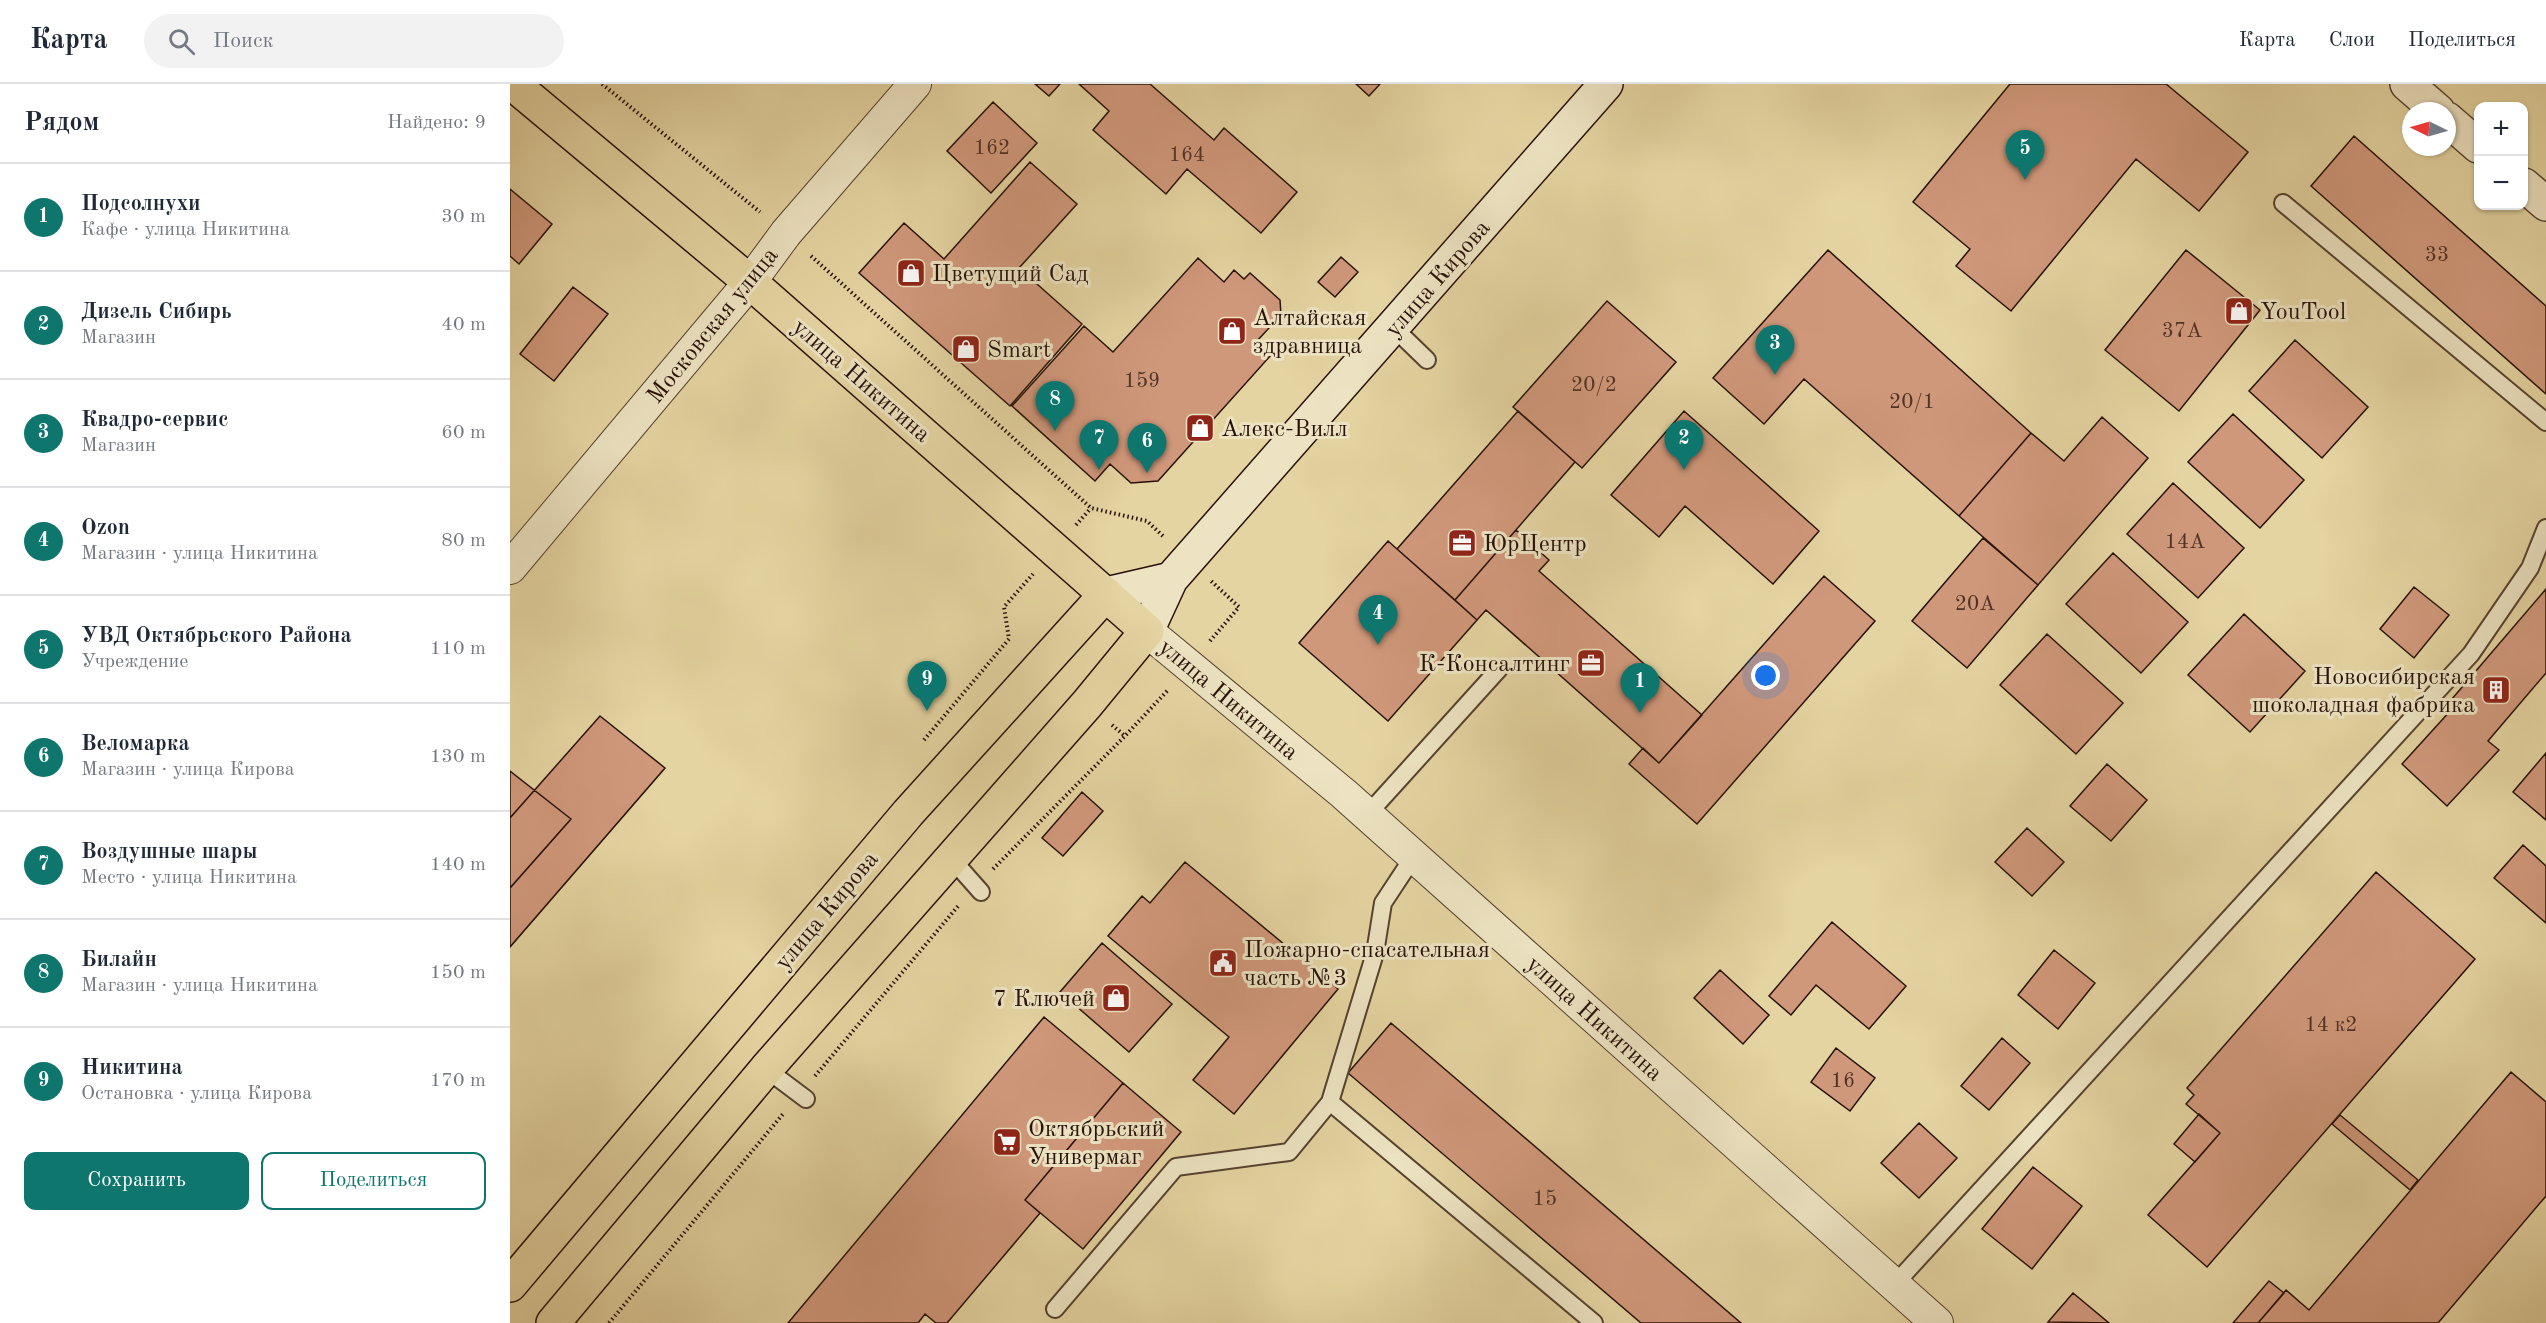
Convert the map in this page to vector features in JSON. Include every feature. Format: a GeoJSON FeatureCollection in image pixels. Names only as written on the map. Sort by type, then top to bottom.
{"type":"FeatureCollection","features":[{"type":"Feature","properties":{"kind":"main road","name":"улица Никитина"},"geometry":{"type":"LineString","coordinates":[[513,84],[750,282],[1148,631]]}},
{"type":"Feature","properties":{"kind":"main road","name":"улица Кирова"},"geometry":{"type":"LineString","coordinates":[[553,1323],[766,1068],[1087,704],[1148,631],[1180,570],[1606,84]]}},
{"type":"Feature","properties":{"kind":"main road"},"geometry":{"type":"LineString","coordinates":[[2407,84],[2428,102]]}},
{"type":"Feature","properties":{"kind":"main road"},"geometry":{"type":"LineString","coordinates":[[2456,127],[2474,143]]}},
{"type":"Feature","properties":{"kind":"main road"},"geometry":{"type":"LineString","coordinates":[[2528,189],[2546,204]]}},
{"type":"Feature","properties":{"kind":"main road"},"geometry":{"type":"LineString","coordinates":[[1106,594],[1180,570]]}},
{"type":"Feature","properties":{"kind":"main road","name":"улица Кирова"},"geometry":{"type":"LineString","coordinates":[[510,1285],[900,822],[1106,594]]}},
{"type":"Feature","properties":{"kind":"street","name":"Московская улица"},"geometry":{"type":"LineString","coordinates":[[510,568],[750,282],[786,233],[915,84]]}},
{"type":"Feature","properties":{"kind":"street","name":"улица Никитина"},"geometry":{"type":"LineString","coordinates":[[1148,631],[1414,856],[1937,1323]]}},
{"type":"Feature","properties":{"kind":"lane"},"geometry":{"type":"LineString","coordinates":[[2283,203],[2546,422]]}},
{"type":"Feature","properties":{"kind":"lane"},"geometry":{"type":"LineString","coordinates":[[1394,328],[1428,360]]}},
{"type":"Feature","properties":{"kind":"lane"},"geometry":{"type":"LineString","coordinates":[[1894,1285],[2471,654],[2530,568],[2546,528]]}},
{"type":"Feature","properties":{"kind":"lane"},"geometry":{"type":"LineString","coordinates":[[1367,815],[1499,669]]}},
{"type":"Feature","properties":{"kind":"lane"},"geometry":{"type":"LineString","coordinates":[[1055,1309],[1176,1167],[1289,1152],[1330,1102],[1374,952],[1383,903],[1414,856]]}},
{"type":"Feature","properties":{"kind":"lane"},"geometry":{"type":"LineString","coordinates":[[950,857],[978,889]]}},
{"type":"Feature","properties":{"kind":"lane"},"geometry":{"type":"LineString","coordinates":[[766,1068],[803,1096]]}},
{"type":"Feature","properties":{"kind":"lane"},"geometry":{"type":"LineString","coordinates":[[1330,1102],[1594,1323]]}},
{"type":"Feature","properties":{"kind":"path"},"geometry":{"type":"LineString","coordinates":[[602,84],[786,233],[1091,508],[1147,521],[1180,570],[1239,607],[1189,667],[978,889],[609,1323]]}},
{"type":"Feature","properties":{"kind":"path"},"geometry":{"type":"LineString","coordinates":[[917,748],[1009,639],[1004,607],[1091,508]]}},
{"type":"Feature","properties":{"kind":"building"},"geometry":{"type":"Polygon","coordinates":[[[1035,84],[1060,84],[1049,96],[1035,84]]]}},
{"type":"Feature","properties":{"kind":"building"},"geometry":{"type":"Polygon","coordinates":[[[1079,84],[1150,84],[1214,140],[1224,128],[1297,192],[1261,233],[1187,169],[1166,194],[1093,130],[1109,111],[1079,84]]]}},
{"type":"Feature","properties":{"kind":"building"},"geometry":{"type":"Polygon","coordinates":[[[1356,84],[1380,84],[1369,96],[1356,84]]]}},
{"type":"Feature","properties":{"kind":"building"},"geometry":{"type":"Polygon","coordinates":[[[2010,84],[2166,84],[2248,152],[2199,211],[2136,159],[2011,311],[1956,266],[1970,249],[1913,202],[2010,84]]]}},
{"type":"Feature","properties":{"kind":"building"},"geometry":{"type":"Polygon","coordinates":[[[993,102],[1037,143],[991,193],[947,151],[993,102]]]}},
{"type":"Feature","properties":{"kind":"building"},"geometry":{"type":"Polygon","coordinates":[[[2354,136],[2546,306],[2546,394],[2311,186],[2354,136]]]}},
{"type":"Feature","properties":{"kind":"building"},"geometry":{"type":"Polygon","coordinates":[[[1030,162],[1077,204],[1019,268],[1082,324],[1010,406],[859,273],[904,223],[944,259],[1030,162]]]}},
{"type":"Feature","properties":{"kind":"building"},"geometry":{"type":"Polygon","coordinates":[[[510,189],[552,224],[519,264],[510,256],[510,189]]]}},
{"type":"Feature","properties":{"kind":"building"},"geometry":{"type":"Polygon","coordinates":[[[1828,250],[2031,433],[1959,516],[1804,379],[1764,424],[1713,378],[1828,250]]]}},
{"type":"Feature","properties":{"kind":"building"},"geometry":{"type":"Polygon","coordinates":[[[2186,250],[2260,310],[2179,411],[2105,350],[2186,250]]]}},
{"type":"Feature","properties":{"kind":"building"},"geometry":{"type":"Polygon","coordinates":[[[1341,257],[1358,272],[1335,297],[1318,282],[1341,257]]]}},
{"type":"Feature","properties":{"kind":"building"},"geometry":{"type":"Polygon","coordinates":[[[1198,258],[1224,282],[1234,270],[1244,279],[1250,273],[1280,300],[1281,315],[1257,341],[1272,354],[1158,481],[1131,483],[1110,464],[1095,481],[1012,406],[1084,326],[1113,352],[1198,258]]]}},
{"type":"Feature","properties":{"kind":"building"},"geometry":{"type":"Polygon","coordinates":[[[573,287],[608,314],[554,381],[520,354],[573,287]]]}},
{"type":"Feature","properties":{"kind":"building"},"geometry":{"type":"Polygon","coordinates":[[[1607,301],[1676,362],[1582,468],[1513,407],[1607,301]]]}},
{"type":"Feature","properties":{"kind":"building"},"geometry":{"type":"Polygon","coordinates":[[[2295,340],[2368,407],[2322,458],[2249,391],[2295,340]]]}},
{"type":"Feature","properties":{"kind":"building"},"geometry":{"type":"Polygon","coordinates":[[[1518,411],[1575,462],[1455,600],[1397,549],[1518,411]]]}},
{"type":"Feature","properties":{"kind":"building"},"geometry":{"type":"Polygon","coordinates":[[[1684,411],[1819,531],[1773,584],[1685,506],[1659,537],[1611,495],[1684,411]]]}},
{"type":"Feature","properties":{"kind":"building"},"geometry":{"type":"Polygon","coordinates":[[[2233,414],[2304,480],[2260,528],[2188,462],[2233,414]]]}},
{"type":"Feature","properties":{"kind":"building"},"geometry":{"type":"Polygon","coordinates":[[[2102,417],[2148,458],[2038,585],[1959,516],[2031,433],[2064,461],[2102,417]]]}},
{"type":"Feature","properties":{"kind":"building"},"geometry":{"type":"Polygon","coordinates":[[[2173,483],[2244,548],[2198,598],[2127,534],[2173,483]]]}},
{"type":"Feature","properties":{"kind":"building"},"geometry":{"type":"Polygon","coordinates":[[[1516,530],[1549,560],[1539,571],[1702,715],[1659,763],[1486,610],[1477,620],[1455,600],[1516,530]]]}},
{"type":"Feature","properties":{"kind":"building"},"geometry":{"type":"Polygon","coordinates":[[[1983,538],[2038,585],[1967,668],[1912,621],[1983,538]]]}},
{"type":"Feature","properties":{"kind":"building"},"geometry":{"type":"Polygon","coordinates":[[[1388,541],[1477,620],[1388,721],[1299,643],[1388,541]]]}},
{"type":"Feature","properties":{"kind":"building"},"geometry":{"type":"Polygon","coordinates":[[[2113,553],[2188,622],[2141,673],[2066,604],[2113,553]]]}},
{"type":"Feature","properties":{"kind":"building"},"geometry":{"type":"Polygon","coordinates":[[[1824,576],[1875,621],[1697,824],[1629,764],[1643,748],[1659,763],[1824,576]]]}},
{"type":"Feature","properties":{"kind":"building"},"geometry":{"type":"Polygon","coordinates":[[[2414,587],[2449,615],[2414,658],[2380,629],[2414,587]]]}},
{"type":"Feature","properties":{"kind":"building","name":"Новосибирская шоколадная фабрика"},"geometry":{"type":"Polygon","coordinates":[[[2546,589],[2546,673],[2488,741],[2499,750],[2447,806],[2402,764],[2451,710],[2446,706],[2546,589]]]}},
{"type":"Feature","properties":{"kind":"building"},"geometry":{"type":"Polygon","coordinates":[[[2244,614],[2305,671],[2250,732],[2188,675],[2244,614]]]}},
{"type":"Feature","properties":{"kind":"building"},"geometry":{"type":"Polygon","coordinates":[[[2047,634],[2123,703],[2076,754],[2000,685],[2047,634]]]}},
{"type":"Feature","properties":{"kind":"building"},"geometry":{"type":"Polygon","coordinates":[[[600,716],[665,768],[510,947],[510,818],[600,716]]]}},
{"type":"Feature","properties":{"kind":"building"},"geometry":{"type":"Polygon","coordinates":[[[2546,753],[2546,820],[2513,792],[2546,753]]]}},
{"type":"Feature","properties":{"kind":"building"},"geometry":{"type":"Polygon","coordinates":[[[2107,764],[2147,800],[2111,841],[2070,806],[2107,764]]]}},
{"type":"Feature","properties":{"kind":"building"},"geometry":{"type":"Polygon","coordinates":[[[510,771],[571,819],[510,888],[510,771]]]}},
{"type":"Feature","properties":{"kind":"building"},"geometry":{"type":"Polygon","coordinates":[[[1082,792],[1103,811],[1063,856],[1042,838],[1082,792]]]}},
{"type":"Feature","properties":{"kind":"building"},"geometry":{"type":"Polygon","coordinates":[[[2027,828],[2064,862],[2032,896],[1995,862],[2027,828]]]}},
{"type":"Feature","properties":{"kind":"building"},"geometry":{"type":"Polygon","coordinates":[[[2523,845],[2546,866],[2546,923],[2494,878],[2523,845]]]}},
{"type":"Feature","properties":{"kind":"building","name":"Пожарно-спасательная часть №3"},"geometry":{"type":"Polygon","coordinates":[[[1185,862],[1338,989],[1234,1114],[1193,1080],[1229,1037],[1108,936],[1142,896],[1150,903],[1185,862]]]}},
{"type":"Feature","properties":{"kind":"building"},"geometry":{"type":"Polygon","coordinates":[[[2376,872],[2475,959],[2207,1267],[2148,1215],[2220,1133],[2186,1104],[2194,1095],[2187,1088],[2376,872]]]}},
{"type":"Feature","properties":{"kind":"building"},"geometry":{"type":"Polygon","coordinates":[[[1832,922],[1906,986],[1869,1029],[1816,985],[1791,1015],[1769,996],[1832,922]]]}},
{"type":"Feature","properties":{"kind":"building","name":"7 Ключей"},"geometry":{"type":"Polygon","coordinates":[[[1102,943],[1172,1004],[1129,1052],[1060,992],[1102,943]]]}},
{"type":"Feature","properties":{"kind":"building"},"geometry":{"type":"Polygon","coordinates":[[[2054,950],[2095,983],[2058,1029],[2018,995],[2054,950]]]}},
{"type":"Feature","properties":{"kind":"building"},"geometry":{"type":"Polygon","coordinates":[[[1720,970],[1769,1015],[1743,1044],[1694,998],[1720,970]]]}},
{"type":"Feature","properties":{"kind":"building","name":"Октябрьский Универмаг"},"geometry":{"type":"Polygon","coordinates":[[[1044,1017],[1123,1083],[1025,1200],[1040,1213],[947,1323],[936,1323],[925,1314],[918,1323],[788,1323],[1044,1017]]]}},
{"type":"Feature","properties":{"kind":"building"},"geometry":{"type":"Polygon","coordinates":[[[1391,1023],[1741,1323],[1641,1323],[1348,1073],[1391,1023]]]}},
{"type":"Feature","properties":{"kind":"building"},"geometry":{"type":"Polygon","coordinates":[[[2002,1038],[2030,1063],[1989,1110],[1961,1086],[2002,1038]]]}},
{"type":"Feature","properties":{"kind":"building"},"geometry":{"type":"Polygon","coordinates":[[[1836,1048],[1875,1078],[1850,1111],[1811,1082],[1836,1048]]]}},
{"type":"Feature","properties":{"kind":"building"},"geometry":{"type":"Polygon","coordinates":[[[2511,1072],[2546,1102],[2546,1196],[2438,1323],[2258,1323],[2286,1290],[2309,1310],[2511,1072]]]}},
{"type":"Feature","properties":{"kind":"building"},"geometry":{"type":"Polygon","coordinates":[[[1123,1083],[1181,1132],[1083,1249],[1025,1200],[1123,1083]]]}},
{"type":"Feature","properties":{"kind":"building"},"geometry":{"type":"Polygon","coordinates":[[[2199,1114],[2220,1133],[2195,1162],[2174,1144],[2199,1114]]]}},
{"type":"Feature","properties":{"kind":"building"},"geometry":{"type":"Polygon","coordinates":[[[2340,1115],[2418,1180],[2410,1190],[2332,1124],[2340,1115]]]}},
{"type":"Feature","properties":{"kind":"building"},"geometry":{"type":"Polygon","coordinates":[[[1919,1123],[1957,1158],[1919,1198],[1881,1163],[1919,1123]]]}},
{"type":"Feature","properties":{"kind":"building"},"geometry":{"type":"Polygon","coordinates":[[[2033,1167],[2082,1206],[2032,1269],[1982,1229],[2033,1167]]]}},
{"type":"Feature","properties":{"kind":"building"},"geometry":{"type":"Polygon","coordinates":[[[2269,1281],[2284,1293],[2258,1323],[2233,1323],[2269,1281]]]}},
{"type":"Feature","properties":{"kind":"building"},"geometry":{"type":"Polygon","coordinates":[[[2073,1293],[2109,1323],[2048,1322],[2073,1293]]]}},
{"type":"Feature","properties":{"kind":"building"},"geometry":{"type":"Polygon","coordinates":[[[2073,1293],[2109,1323],[2048,1322],[2073,1293]]]}},
{"type":"Feature","properties":{"kind":"place","name":"УВД Октябрьского Района"},"geometry":{"type":"Point","coordinates":[2025,180]}},
{"type":"Feature","properties":{"kind":"place","name":"Цветущий Сад"},"geometry":{"type":"Point","coordinates":[911,273]}},
{"type":"Feature","properties":{"kind":"place","name":"YouTool"},"geometry":{"type":"Point","coordinates":[2239,311]}},
{"type":"Feature","properties":{"kind":"place","name":"Алтайская здравница"},"geometry":{"type":"Point","coordinates":[1232,331]}},
{"type":"Feature","properties":{"kind":"place","name":"Smart"},"geometry":{"type":"Point","coordinates":[966,349]}},
{"type":"Feature","properties":{"kind":"place","name":"Квадро-сервис"},"geometry":{"type":"Point","coordinates":[1775,375]}},
{"type":"Feature","properties":{"kind":"place","name":"Алекс-Вилл"},"geometry":{"type":"Point","coordinates":[1200,428]}},
{"type":"Feature","properties":{"kind":"place","name":"Билайн"},"geometry":{"type":"Point","coordinates":[1055,431]}},
{"type":"Feature","properties":{"kind":"place","name":"Воздушные шары"},"geometry":{"type":"Point","coordinates":[1099,470]}},
{"type":"Feature","properties":{"kind":"place","name":"Дизель Сибирь"},"geometry":{"type":"Point","coordinates":[1684,470]}},
{"type":"Feature","properties":{"kind":"place","name":"Веломарка"},"geometry":{"type":"Point","coordinates":[1147,473]}},
{"type":"Feature","properties":{"kind":"place","name":"ЮрЦентр"},"geometry":{"type":"Point","coordinates":[1462,543]}},
{"type":"Feature","properties":{"kind":"place","name":"Ozon"},"geometry":{"type":"Point","coordinates":[1378,645]}},
{"type":"Feature","properties":{"kind":"place","name":"К-Консалтинг"},"geometry":{"type":"Point","coordinates":[1591,663]}},
{"type":"Feature","properties":{"kind":"place","name":"Новосибирская шоколадная фабрика"},"geometry":{"type":"Point","coordinates":[2496,690]}},
{"type":"Feature","properties":{"kind":"place","name":"Никитина"},"geometry":{"type":"Point","coordinates":[927,711]}},
{"type":"Feature","properties":{"kind":"place","name":"Подсолнухи"},"geometry":{"type":"Point","coordinates":[1640,713]}},
{"type":"Feature","properties":{"kind":"place","name":"Пожарно-спасательная часть №3"},"geometry":{"type":"Point","coordinates":[1223,963]}},
{"type":"Feature","properties":{"kind":"place","name":"7 Ключей"},"geometry":{"type":"Point","coordinates":[1116,998]}},
{"type":"Feature","properties":{"kind":"place","name":"Октябрьский Универмаг"},"geometry":{"type":"Point","coordinates":[1007,1142]}}]}
